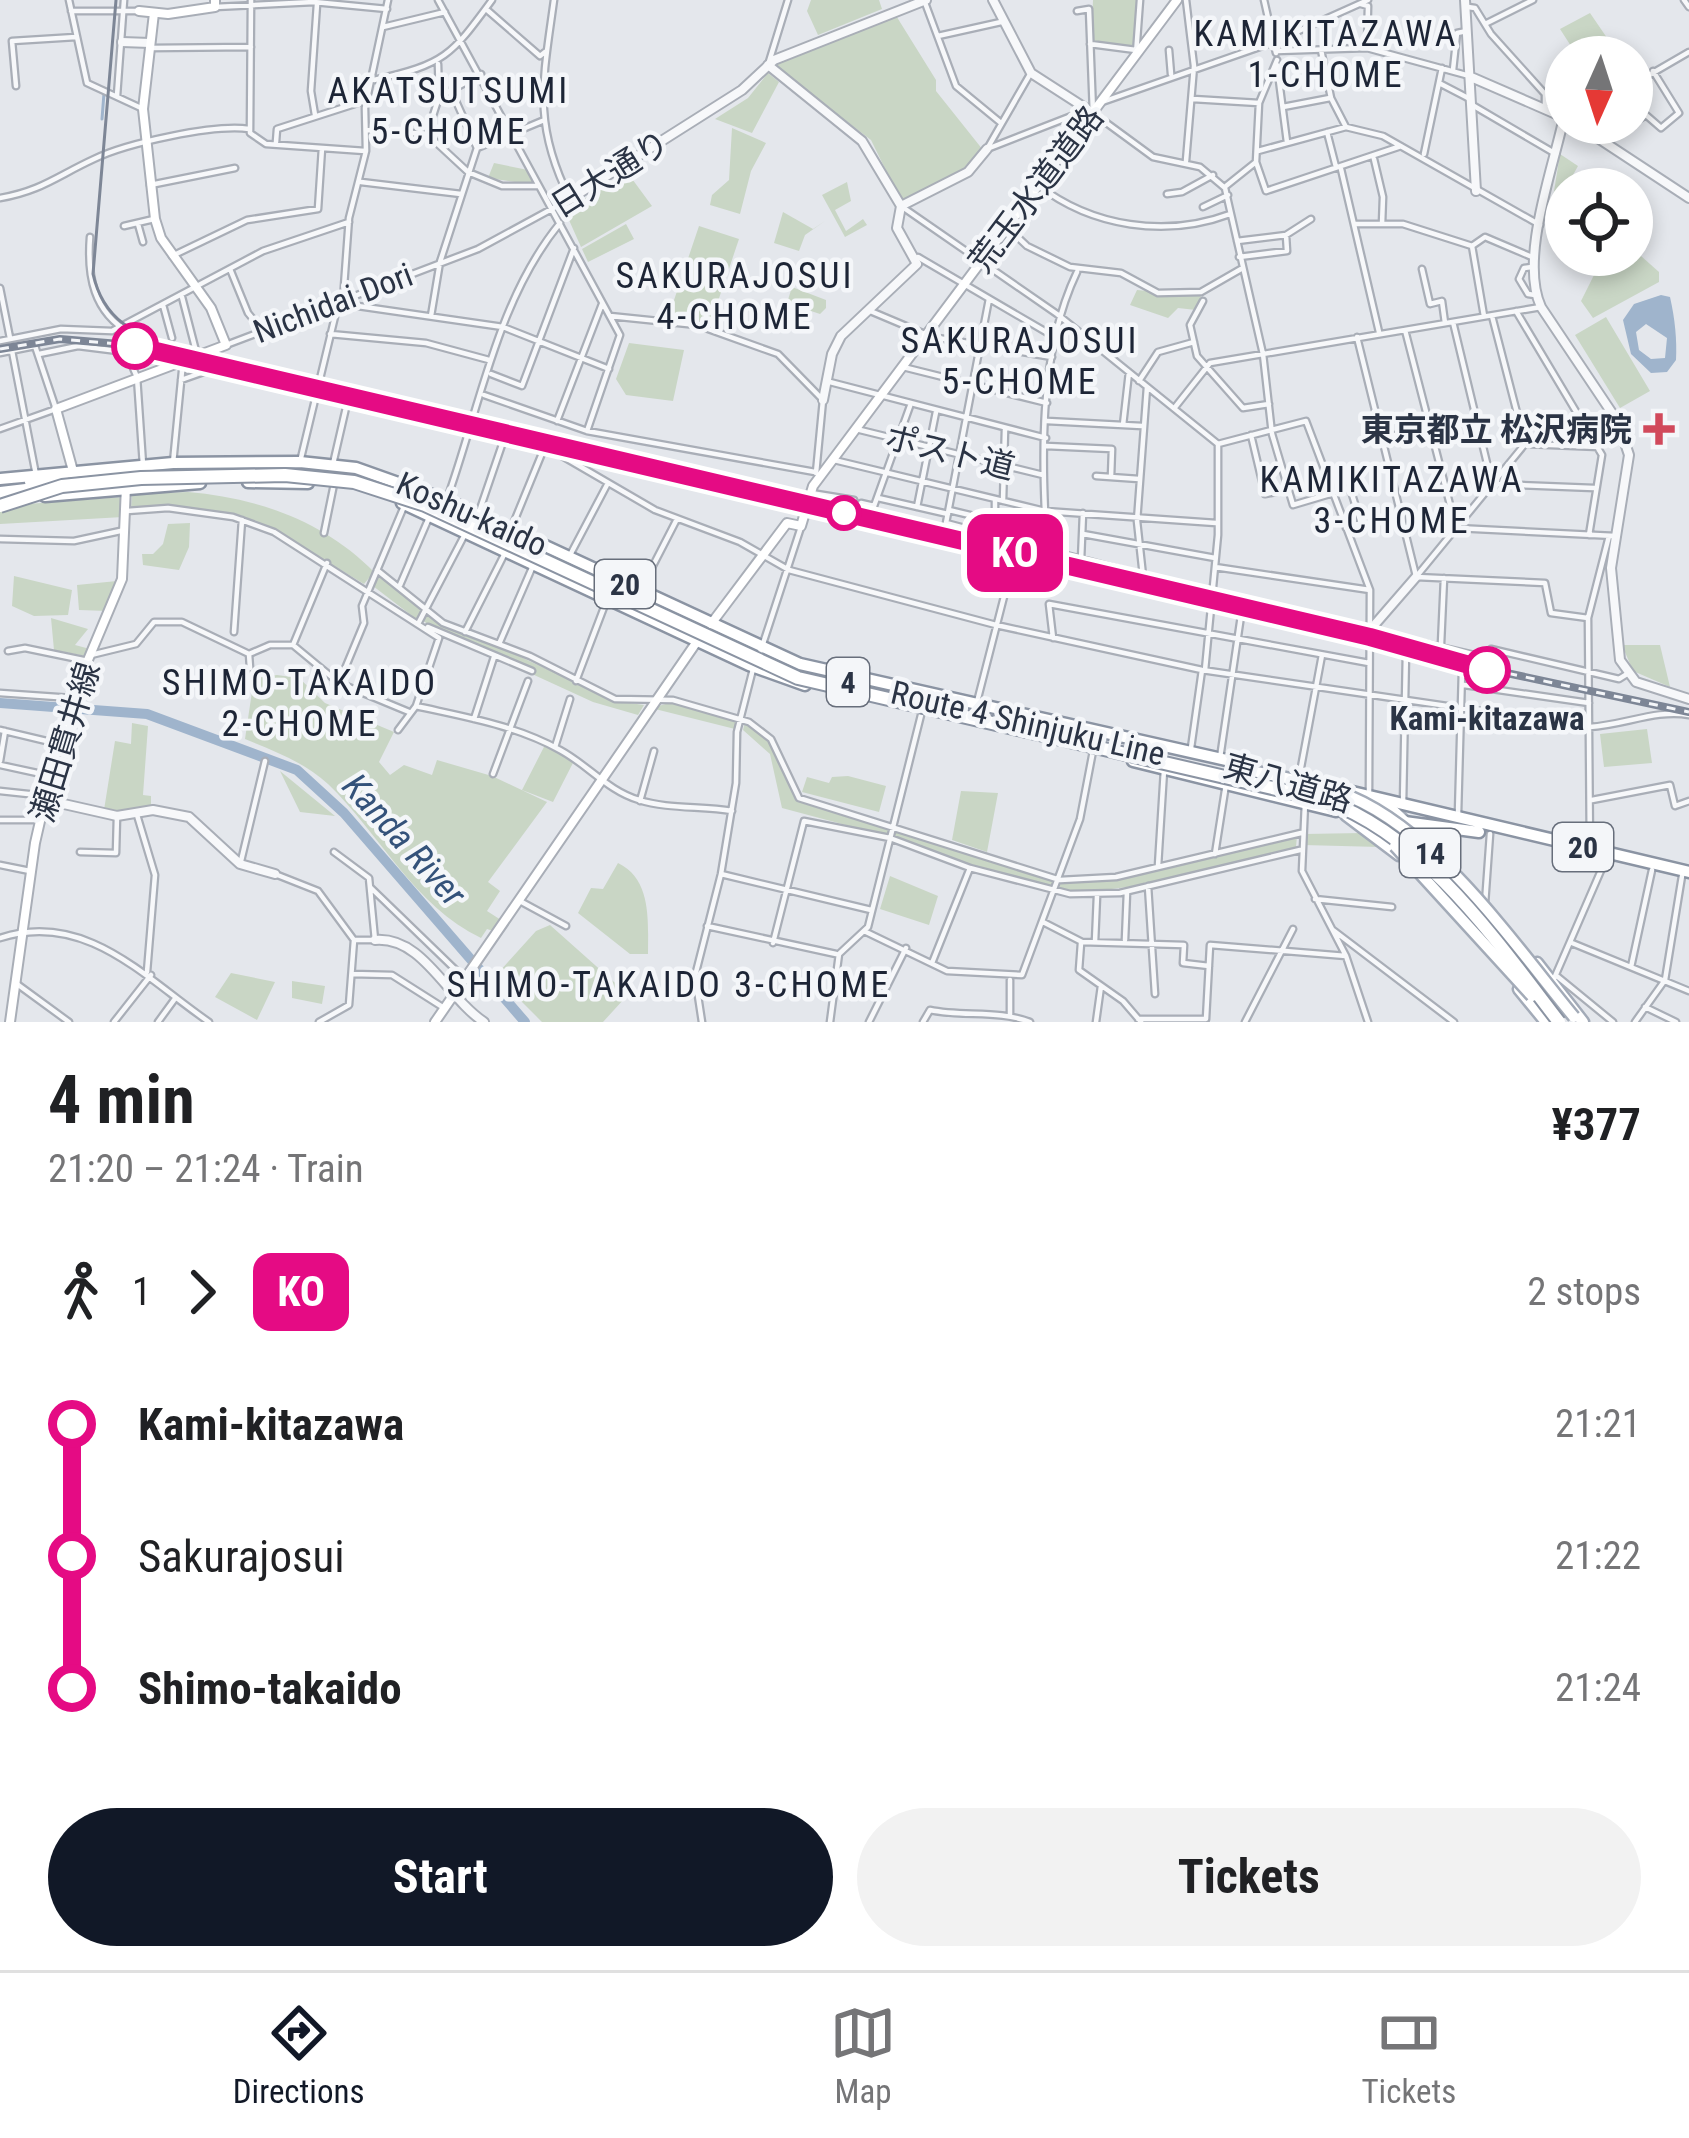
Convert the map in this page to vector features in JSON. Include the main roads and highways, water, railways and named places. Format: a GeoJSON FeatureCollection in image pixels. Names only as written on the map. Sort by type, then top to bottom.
{"type":"FeatureCollection","features":[{"type":"Feature","properties":{"kind":"highway","name":"Route 4 Shinjuku Line"},"geometry":{"type":"LineString","coordinates":[[0,493],[168,470],[308,469],[356,475],[426,498],[800,671],[1342,799],[1388,823],[1426,856],[1576,1021]]}},
{"type":"Feature","properties":{"kind":"highway","name":"Route 4 Shinjuku Line"},"geometry":{"type":"LineString","coordinates":[[0,493],[141,478],[285,475],[376,487],[798,678],[1340,806],[1383,828],[1412,853],[1553,1022]]}},
{"type":"Feature","properties":{"kind":"main road","name":"荒玉水道道路"},"geometry":{"type":"LineString","coordinates":[[711,624],[787,523],[803,522],[817,475],[834,460],[1177,0]]}},
{"type":"Feature","properties":{"kind":"main road"},"geometry":{"type":"LineString","coordinates":[[139,11],[215,4]]}},
{"type":"Feature","properties":{"kind":"main road"},"geometry":{"type":"LineString","coordinates":[[73,471],[56,409],[226,345],[154,219],[143,109],[154,13]]}},
{"type":"Feature","properties":{"kind":"main road","name":"Koshu-kaido"},"geometry":{"type":"LineString","coordinates":[[0,493],[36,476],[173,463],[300,462],[384,475],[776,655],[834,673],[1220,758],[1687,875]]}},
{"type":"Feature","properties":{"kind":"main road","name":"瀬田貫井線"},"geometry":{"type":"LineString","coordinates":[[10,1022],[30,871],[59,744],[70,704],[122,579],[125,466]]}},
{"type":"Feature","properties":{"kind":"main road","name":"Koshu-kaido"},"geometry":{"type":"LineString","coordinates":[[0,493],[334,484],[405,504],[770,673],[1344,814],[1431,822],[1687,875]]}},
{"type":"Feature","properties":{"kind":"main road"},"geometry":{"type":"LineString","coordinates":[[435,1022],[698,640]]}},
{"type":"Feature","properties":{"kind":"main road"},"geometry":{"type":"LineString","coordinates":[[748,664],[757,646]]}},
{"type":"Feature","properties":{"kind":"main road"},"geometry":{"type":"LineString","coordinates":[[770,673],[776,655]]}},
{"type":"Feature","properties":{"kind":"main road","name":"東八道路"},"geometry":{"type":"LineString","coordinates":[[1124,737],[1317,786],[1387,816],[1451,874],[1576,1021]]}},
{"type":"Feature","properties":{"kind":"main road","name":"東八道路"},"geometry":{"type":"LineString","coordinates":[[1120,758],[1320,802],[1384,836],[1452,904],[1553,1022]]}},
{"type":"Feature","properties":{"kind":"main road","name":"14"},"geometry":{"type":"LineString","coordinates":[[1372,798],[1405,819],[1555,979],[1576,1021]]}},
{"type":"Feature","properties":{"kind":"main road","name":"14"},"geometry":{"type":"LineString","coordinates":[[1344,814],[1402,858],[1553,1022]]}},
{"type":"Feature","properties":{"kind":"main road"},"geometry":{"type":"LineString","coordinates":[[1422,836],[1431,822]]}},
{"type":"Feature","properties":{"kind":"main road"},"geometry":{"type":"LineString","coordinates":[[1472,933],[1489,909]]}},
{"type":"Feature","properties":{"kind":"water"},"geometry":{"type":"Polygon","coordinates":[[[1661,295],[1670,297],[1676,360],[1667,372],[1651,373],[1631,354],[1623,320],[1634,304],[1661,295]],[[1646,324],[1636,332],[1639,350],[1651,359],[1665,358],[1667,338],[1646,324]]]}},
{"type":"Feature","properties":{"kind":"waterway"},"geometry":{"type":"LineString","coordinates":[[102,119],[104,93]]}},
{"type":"Feature","properties":{"kind":"waterway","name":"Kanda River"},"geometry":{"type":"LineString","coordinates":[[0,703],[147,714],[297,770],[344,813],[525,1022]]}},
{"type":"Feature","properties":{"kind":"tram line"},"geometry":{"type":"LineString","coordinates":[[116,0],[93,274],[104,303],[123,323],[176,347]]}},
{"type":"Feature","properties":{"kind":"railway"},"geometry":{"type":"LineString","coordinates":[[0,349],[60,339],[131,345],[1370,637],[1455,662],[1689,712]]}},
{"type":"Feature","properties":{"kind":"train","name":"KO"},"geometry":{"type":"LineString","coordinates":[[135,346],[1370,637],[1487,670]]}},
{"type":"Feature","properties":{"kind":"place","name":"東京都立 松沢病院"},"geometry":{"type":"Point","coordinates":[1659,429]}},
{"type":"Feature","properties":{"kind":"place","name":"Kami-kitazawa"},"geometry":{"type":"Point","coordinates":[1487,670]}},
{"type":"Feature","properties":{"kind":"district","name":"KAMIKITAZAWA 1-CHOME"},"geometry":{"type":"Point","coordinates":[1326,54]}},
{"type":"Feature","properties":{"kind":"district","name":"AKATSUTSUMI 5-CHOME"},"geometry":{"type":"Point","coordinates":[449,112]}},
{"type":"Feature","properties":{"kind":"district","name":"SAKURAJOSUI 4-CHOME"},"geometry":{"type":"Point","coordinates":[735,296]}},
{"type":"Feature","properties":{"kind":"district","name":"SAKURAJOSUI 5-CHOME"},"geometry":{"type":"Point","coordinates":[1020,362]}},
{"type":"Feature","properties":{"kind":"district","name":"KAMIKITAZAWA 3-CHOME"},"geometry":{"type":"Point","coordinates":[1392,500]}},
{"type":"Feature","properties":{"kind":"district","name":"SHIMO-TAKAIDO 2-CHOME"},"geometry":{"type":"Point","coordinates":[300,704]}},
{"type":"Feature","properties":{"kind":"district","name":"SHIMO-TAKAIDO 3-CHOME"},"geometry":{"type":"Point","coordinates":[669,985]}}]}
